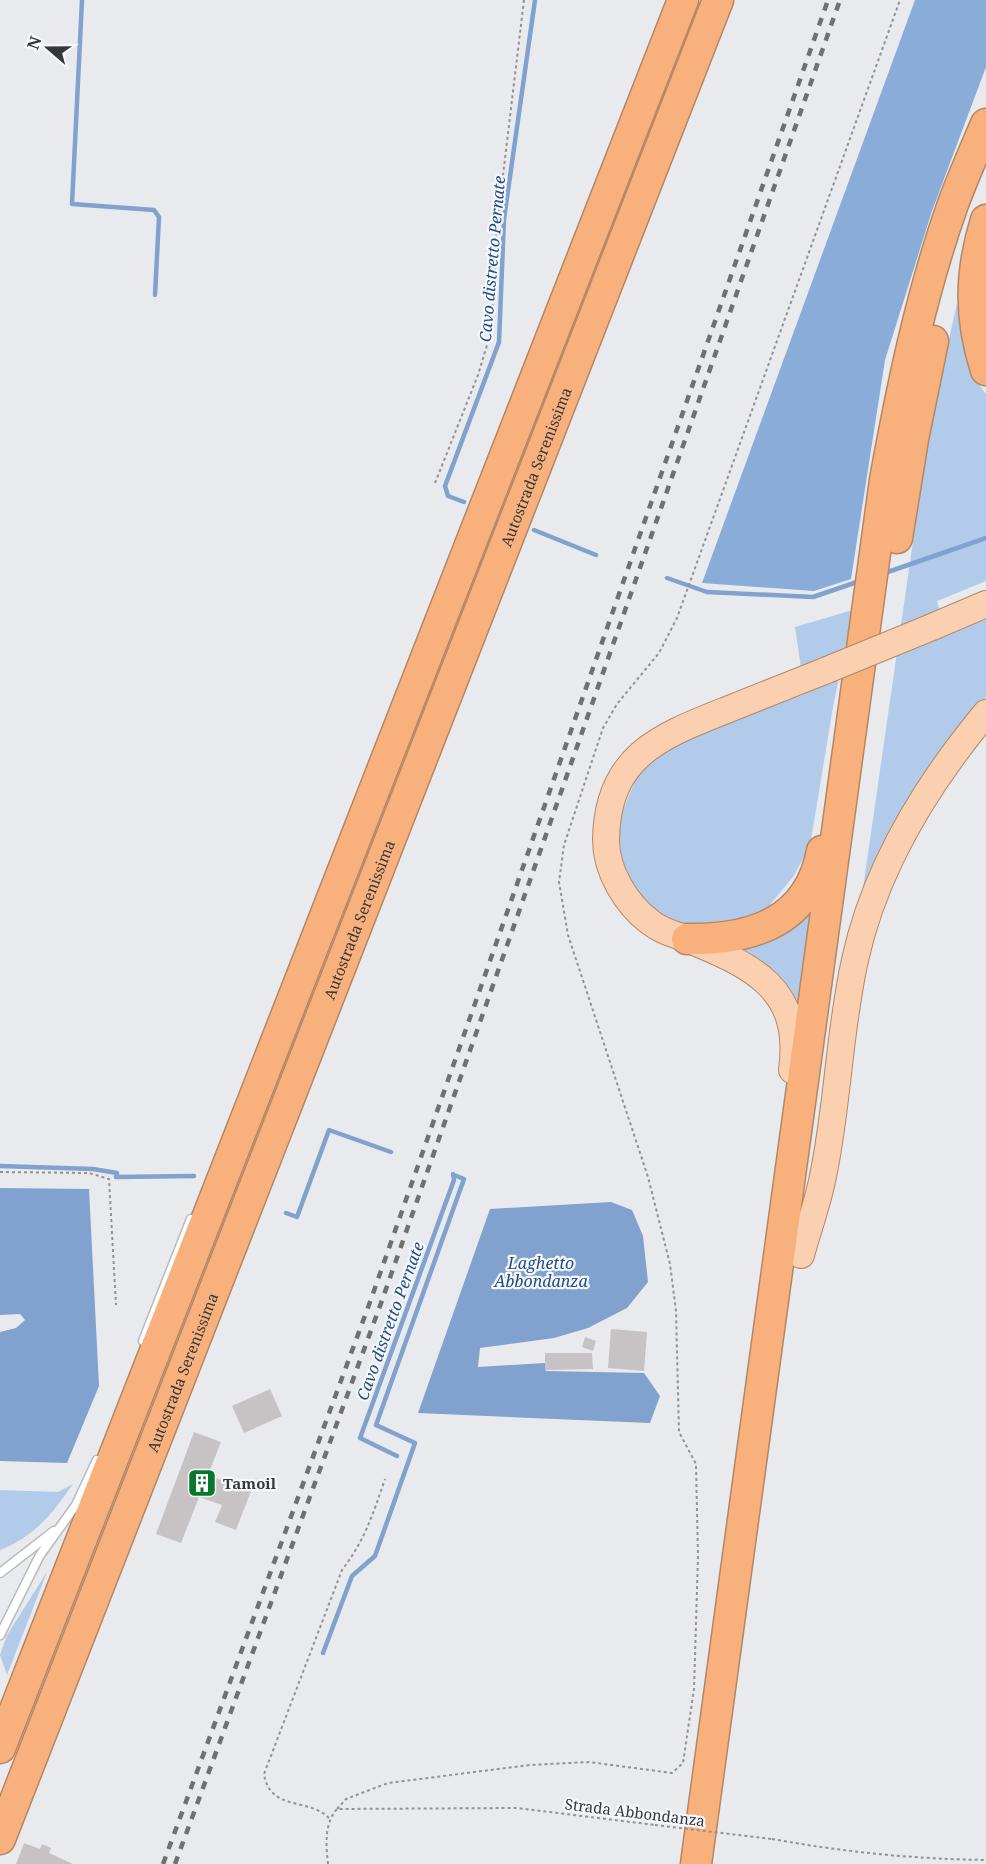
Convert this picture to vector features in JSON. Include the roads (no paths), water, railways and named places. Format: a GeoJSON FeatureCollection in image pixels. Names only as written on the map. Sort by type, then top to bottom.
{"type":"FeatureCollection","features":[{"type":"Feature","properties":{"kind":"highway"},"geometry":{"type":"LineString","coordinates":[[0,1748],[683,0]]}},
{"type":"Feature","properties":{"kind":"highway","name":"Autostrada Serenissima"},"geometry":{"type":"LineString","coordinates":[[0,1839],[718,0]]}},
{"type":"Feature","properties":{"kind":"highway"},"geometry":{"type":"LineString","coordinates":[[716,1864],[801,1255],[882,574],[885,480],[902,386],[919,319],[953,204],[986,124]]}},
{"type":"Feature","properties":{"kind":"highway"},"geometry":{"type":"LineString","coordinates":[[687,939],[718,940],[756,932],[788,913],[811,886],[818,871],[836,756],[857,681],[935,334],[955,261],[986,171]]}},
{"type":"Feature","properties":{"kind":"highway"},"geometry":{"type":"LineString","coordinates":[[986,220],[977,248],[972,288],[974,322],[986,370]]}},
{"type":"Feature","properties":{"kind":"highway"},"geometry":{"type":"LineString","coordinates":[[696,1864],[857,681]]}},
{"type":"Feature","properties":{"kind":"main road"},"geometry":{"type":"LineString","coordinates":[[777,1274],[778,1171],[795,1050],[791,1025],[775,992],[755,970],[660,929],[640,914],[618,883],[609,863],[606,826],[609,811],[621,778],[640,754],[666,735],[986,604]]}},
{"type":"Feature","properties":{"kind":"main road"},"geometry":{"type":"LineString","coordinates":[[801,1255],[823,1176],[855,957],[874,899],[907,825],[945,766],[986,713]]}},
{"type":"Feature","properties":{"kind":"lane"},"geometry":{"type":"LineString","coordinates":[[209,1187],[238,1136]]}},
{"type":"Feature","properties":{"kind":"lane"},"geometry":{"type":"LineString","coordinates":[[141,1348],[172,1263],[198,1206]]}},
{"type":"Feature","properties":{"kind":"lane"},"geometry":{"type":"LineString","coordinates":[[0,1635],[40,1555],[80,1497],[102,1446]]}},
{"type":"Feature","properties":{"kind":"lane"},"geometry":{"type":"LineString","coordinates":[[0,1573],[63,1522]]}},
{"type":"Feature","properties":{"kind":"water"},"geometry":{"type":"Polygon","coordinates":[[[0,1188],[89,1189],[99,1386],[67,1463],[0,1461],[0,1332],[16,1328],[25,1320],[20,1314],[0,1315],[0,1188]]]}},
{"type":"Feature","properties":{"kind":"water","name":"Laghetto Abbondanza"},"geometry":{"type":"Polygon","coordinates":[[[611,1202],[632,1210],[643,1236],[648,1282],[627,1308],[588,1328],[554,1338],[480,1348],[478,1367],[545,1363],[546,1371],[644,1373],[660,1396],[650,1423],[418,1413],[490,1209],[611,1202]]]}},
{"type":"Feature","properties":{"kind":"waterway","name":"Cavo distretto Pernate"},"geometry":{"type":"LineString","coordinates":[[82,0],[72,204],[154,210],[159,217],[155,295]]}},
{"type":"Feature","properties":{"kind":"waterway","name":"Cavo distretto Pernate"},"geometry":{"type":"LineString","coordinates":[[464,502],[448,496],[445,486],[499,342],[504,219],[535,0]]}},
{"type":"Feature","properties":{"kind":"waterway","name":"Cavo distretto Pernate"},"geometry":{"type":"LineString","coordinates":[[534,530],[596,555]]}},
{"type":"Feature","properties":{"kind":"waterway","name":"Cavo distretto Pernate"},"geometry":{"type":"LineString","coordinates":[[882,574],[986,538]]}},
{"type":"Feature","properties":{"kind":"waterway","name":"Cavo distretto Pernate"},"geometry":{"type":"LineString","coordinates":[[667,578],[707,592],[813,597],[860,581]]}},
{"type":"Feature","properties":{"kind":"waterway","name":"Cavo distretto Pernate"},"geometry":{"type":"LineString","coordinates":[[286,1213],[297,1217],[329,1130],[391,1152]]}},
{"type":"Feature","properties":{"kind":"waterway","name":"Cavo distretto Pernate"},"geometry":{"type":"LineString","coordinates":[[0,1166],[93,1169],[117,1173],[116,1177],[194,1176]]}},
{"type":"Feature","properties":{"kind":"waterway","name":"Cavo distretto Pernate"},"geometry":{"type":"LineString","coordinates":[[397,1456],[360,1438],[454,1180],[453,1174]]}},
{"type":"Feature","properties":{"kind":"waterway"},"geometry":{"type":"LineString","coordinates":[[323,1653],[352,1576],[375,1556],[415,1443],[376,1425],[464,1179],[454,1175]]}},
{"type":"Feature","properties":{"kind":"railway"},"geometry":{"type":"LineString","coordinates":[[163,1864],[370,1302],[828,0]]}},
{"type":"Feature","properties":{"kind":"railway"},"geometry":{"type":"LineString","coordinates":[[175,1864],[380,1306],[840,0]]}},
{"type":"Feature","properties":{"kind":"place","name":"Tamoil"},"geometry":{"type":"Point","coordinates":[202,1483]}}]}
